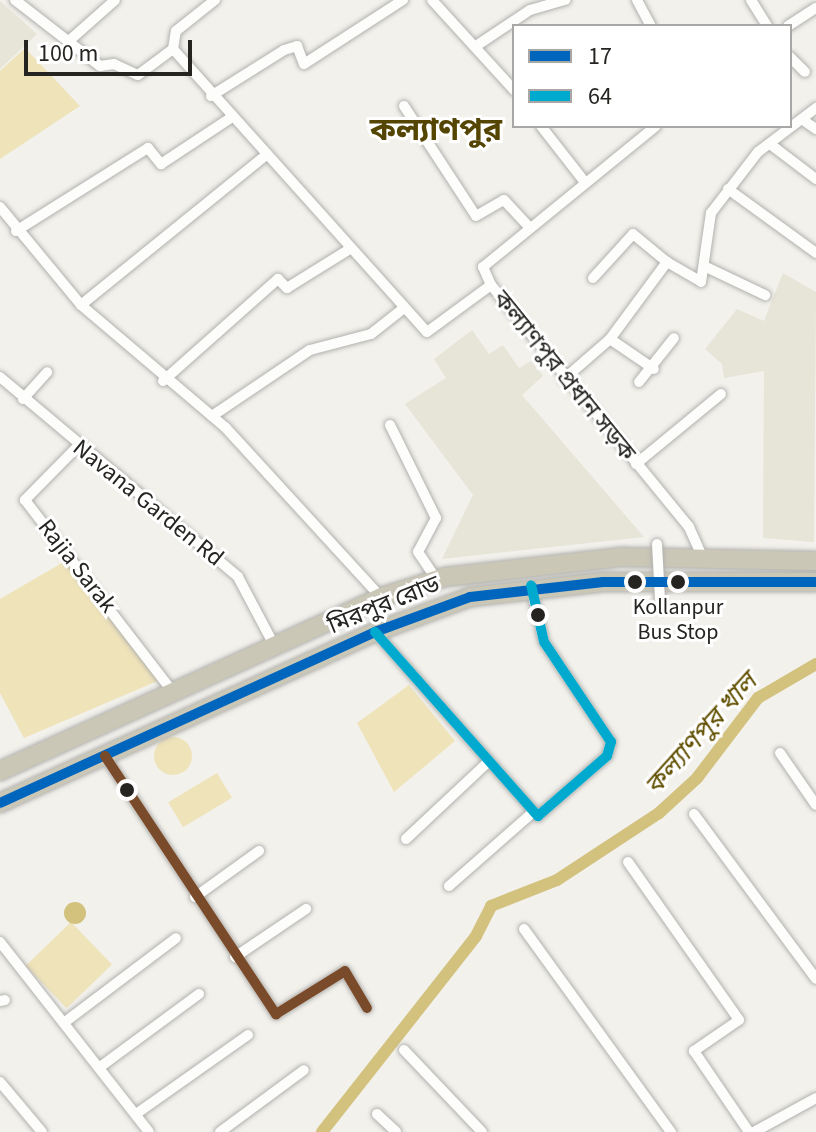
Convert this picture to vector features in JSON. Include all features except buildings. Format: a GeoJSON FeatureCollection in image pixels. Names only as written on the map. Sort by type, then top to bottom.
{"type":"FeatureCollection","features":[{"type":"Feature","properties":{"kind":"highway","name":"মিরপুর রোড"},"geometry":{"type":"LineString","coordinates":[[0,771],[381,597],[436,579],[567,559],[702,556],[816,561]]}},
{"type":"Feature","properties":{"kind":"highway","name":"মিরপুর রোড"},"geometry":{"type":"LineString","coordinates":[[0,803],[440,605],[531,585],[816,582]]}},
{"type":"Feature","properties":{"kind":"street"},"geometry":{"type":"LineString","coordinates":[[15,0],[100,66],[114,64],[138,75],[173,49],[176,31],[215,0]]}},
{"type":"Feature","properties":{"kind":"street"},"geometry":{"type":"LineString","coordinates":[[70,40],[115,0]]}},
{"type":"Feature","properties":{"kind":"street"},"geometry":{"type":"LineString","coordinates":[[211,96],[292,47],[304,64],[403,0]]}},
{"type":"Feature","properties":{"kind":"street"},"geometry":{"type":"LineString","coordinates":[[432,0],[479,44],[512,87]]}},
{"type":"Feature","properties":{"kind":"street"},"geometry":{"type":"LineString","coordinates":[[479,44],[530,10],[566,0]]}},
{"type":"Feature","properties":{"kind":"street"},"geometry":{"type":"LineString","coordinates":[[637,0],[650,24]]}},
{"type":"Feature","properties":{"kind":"street"},"geometry":{"type":"LineString","coordinates":[[751,0],[766,24]]}},
{"type":"Feature","properties":{"kind":"street"},"geometry":{"type":"LineString","coordinates":[[791,24],[816,8]]}},
{"type":"Feature","properties":{"kind":"street","name":"কল্যাণপুর প্রধান সড়ক"},"geometry":{"type":"LineString","coordinates":[[173,49],[229,119],[266,155],[348,250],[431,332],[491,285],[564,379],[689,527],[702,556]]}},
{"type":"Feature","properties":{"kind":"street"},"geometry":{"type":"LineString","coordinates":[[792,59],[805,72]]}},
{"type":"Feature","properties":{"kind":"street"},"geometry":{"type":"LineString","coordinates":[[404,106],[476,216],[504,200],[528,226]]}},
{"type":"Feature","properties":{"kind":"street"},"geometry":{"type":"LineString","coordinates":[[593,278],[633,234],[667,262],[701,282],[711,213],[728,189],[770,144],[816,108]]}},
{"type":"Feature","properties":{"kind":"street"},"geometry":{"type":"LineString","coordinates":[[16,231],[148,148],[161,164],[229,119]]}},
{"type":"Feature","properties":{"kind":"street"},"geometry":{"type":"LineString","coordinates":[[803,120],[816,129]]}},
{"type":"Feature","properties":{"kind":"street"},"geometry":{"type":"LineString","coordinates":[[543,128],[584,181]]}},
{"type":"Feature","properties":{"kind":"street"},"geometry":{"type":"LineString","coordinates":[[491,285],[483,267],[528,226],[653,128]]}},
{"type":"Feature","properties":{"kind":"street"},"geometry":{"type":"LineString","coordinates":[[770,144],[816,179]]}},
{"type":"Feature","properties":{"kind":"street"},"geometry":{"type":"LineString","coordinates":[[81,305],[266,155]]}},
{"type":"Feature","properties":{"kind":"street"},"geometry":{"type":"LineString","coordinates":[[728,189],[816,253]]}},
{"type":"Feature","properties":{"kind":"street"},"geometry":{"type":"LineString","coordinates":[[0,207],[16,231],[81,305],[163,381],[212,416],[337,541],[381,597]]}},
{"type":"Feature","properties":{"kind":"street"},"geometry":{"type":"LineString","coordinates":[[163,381],[278,279],[287,288],[348,250]]}},
{"type":"Feature","properties":{"kind":"street"},"geometry":{"type":"LineString","coordinates":[[564,379],[610,339],[667,262]]}},
{"type":"Feature","properties":{"kind":"street"},"geometry":{"type":"LineString","coordinates":[[703,267],[765,295]]}},
{"type":"Feature","properties":{"kind":"street"},"geometry":{"type":"LineString","coordinates":[[212,416],[310,350],[371,334],[404,308]]}},
{"type":"Feature","properties":{"kind":"street"},"geometry":{"type":"LineString","coordinates":[[639,382],[654,369],[674,338]]}},
{"type":"Feature","properties":{"kind":"street"},"geometry":{"type":"LineString","coordinates":[[610,339],[654,369]]}},
{"type":"Feature","properties":{"kind":"street"},"geometry":{"type":"LineString","coordinates":[[23,399],[47,372]]}},
{"type":"Feature","properties":{"kind":"street","name":"Navana Garden Rd"},"geometry":{"type":"LineString","coordinates":[[0,377],[78,446],[238,577],[274,645]]}},
{"type":"Feature","properties":{"kind":"street"},"geometry":{"type":"LineString","coordinates":[[636,464],[721,394]]}},
{"type":"Feature","properties":{"kind":"street"},"geometry":{"type":"LineString","coordinates":[[390,425],[436,518],[418,552],[436,579]]}},
{"type":"Feature","properties":{"kind":"street","name":"Rajia Sarak"},"geometry":{"type":"LineString","coordinates":[[78,446],[25,500],[173,692]]}},
{"type":"Feature","properties":{"kind":"street"},"geometry":{"type":"LineString","coordinates":[[657,544],[660,600]]}},
{"type":"Feature","properties":{"kind":"street"},"geometry":{"type":"LineString","coordinates":[[375,632],[532,813],[540,815],[607,756],[611,742],[544,642],[531,585]]}},
{"type":"Feature","properties":{"kind":"street"},"geometry":{"type":"LineString","coordinates":[[780,753],[816,805]]}},
{"type":"Feature","properties":{"kind":"street"},"geometry":{"type":"LineString","coordinates":[[105,756],[195,897],[276,1014],[345,971],[367,1008]]}},
{"type":"Feature","properties":{"kind":"street"},"geometry":{"type":"LineString","coordinates":[[406,839],[488,762]]}},
{"type":"Feature","properties":{"kind":"street"},"geometry":{"type":"LineString","coordinates":[[449,886],[532,813]]}},
{"type":"Feature","properties":{"kind":"street"},"geometry":{"type":"LineString","coordinates":[[694,814],[816,979]]}},
{"type":"Feature","properties":{"kind":"street"},"geometry":{"type":"LineString","coordinates":[[195,897],[259,851]]}},
{"type":"Feature","properties":{"kind":"street"},"geometry":{"type":"LineString","coordinates":[[628,862],[739,1020],[694,1051],[752,1132],[816,1098]]}},
{"type":"Feature","properties":{"kind":"street"},"geometry":{"type":"LineString","coordinates":[[235,957],[306,909]]}},
{"type":"Feature","properties":{"kind":"street"},"geometry":{"type":"LineString","coordinates":[[524,929],[671,1132]]}},
{"type":"Feature","properties":{"kind":"street"},"geometry":{"type":"LineString","coordinates":[[65,1022],[176,938]]}},
{"type":"Feature","properties":{"kind":"street"},"geometry":{"type":"LineString","coordinates":[[0,942],[149,1132]]}},
{"type":"Feature","properties":{"kind":"street"},"geometry":{"type":"LineString","coordinates":[[100,1067],[199,994]]}},
{"type":"Feature","properties":{"kind":"street"},"geometry":{"type":"LineString","coordinates":[[136,1114],[248,1035]]}},
{"type":"Feature","properties":{"kind":"street"},"geometry":{"type":"LineString","coordinates":[[404,1050],[482,1132]]}},
{"type":"Feature","properties":{"kind":"street"},"geometry":{"type":"LineString","coordinates":[[220,1132],[304,1070]]}},
{"type":"Feature","properties":{"kind":"street"},"geometry":{"type":"LineString","coordinates":[[0,1082],[42,1132]]}},
{"type":"Feature","properties":{"kind":"street"},"geometry":{"type":"LineString","coordinates":[[377,1114],[396,1132]]}},
{"type":"Feature","properties":{"kind":"shaded area"},"geometry":{"type":"Polygon","coordinates":[[[0,1],[37,34],[0,69],[0,1]]]}},
{"type":"Feature","properties":{"kind":"shaded area"},"geometry":{"type":"Polygon","coordinates":[[[25,48],[80,106],[0,159],[0,71],[25,48]]]}},
{"type":"Feature","properties":{"kind":"shaded area"},"geometry":{"type":"Polygon","coordinates":[[[783,273],[816,292],[814,542],[763,538],[764,371],[724,378],[722,364],[705,349],[737,309],[764,321],[783,273]]]}},
{"type":"Feature","properties":{"kind":"shaded area"},"geometry":{"type":"Polygon","coordinates":[[[472,330],[489,354],[503,345],[519,368],[531,361],[543,376],[522,395],[644,537],[442,559],[473,495],[405,404],[446,378],[434,359],[472,330]]]}},
{"type":"Feature","properties":{"kind":"shaded area"},"geometry":{"type":"Polygon","coordinates":[[[67,560],[160,680],[24,738],[0,693],[0,599],[67,560]]]}},
{"type":"Feature","properties":{"kind":"shaded area"},"geometry":{"type":"Polygon","coordinates":[[[409,685],[455,741],[394,792],[357,723],[409,685]]]}},
{"type":"Feature","properties":{"kind":"shaded area"},"geometry":{"type":"Polygon","coordinates":[[[173,737],[186,743],[192,756],[186,769],[173,775],[160,769],[154,756],[160,743],[173,737]]]}},
{"type":"Feature","properties":{"kind":"shaded area"},"geometry":{"type":"Polygon","coordinates":[[[217,773],[232,798],[183,827],[168,802],[217,773]]]}},
{"type":"Feature","properties":{"kind":"shaded area"},"geometry":{"type":"Polygon","coordinates":[[[75,902],[83,905],[86,913],[83,921],[75,924],[67,921],[64,913],[67,905],[75,902]]]}},
{"type":"Feature","properties":{"kind":"shaded area"},"geometry":{"type":"Polygon","coordinates":[[[71,922],[112,964],[67,1008],[26,966],[71,922]]]}},
{"type":"Feature","properties":{"kind":"waterway","name":"কল্যাণপুর খাল"},"geometry":{"type":"LineString","coordinates":[[322,1132],[476,936],[491,906],[557,880],[659,813],[697,778],[758,698],[816,664]]}},
{"type":"Feature","properties":{"kind":"transit line","name":"17"},"geometry":{"type":"LineString","coordinates":[[0,803],[375,632],[470,597],[603,582],[816,582]]}},
{"type":"Feature","properties":{"kind":"transit line","name":"64"},"geometry":{"type":"LineString","coordinates":[[375,632],[538,816],[607,756],[611,742],[544,642],[531,585]]}},
{"type":"Feature","properties":{"kind":"transit line"},"geometry":{"type":"LineString","coordinates":[[105,756],[276,1014],[345,971],[367,1008]]}},
{"type":"Feature","properties":{"kind":"place","name":"Kollanpur Bus Stop"},"geometry":{"type":"Point","coordinates":[678,582]}},
{"type":"Feature","properties":{"kind":"district","name":"কল্যাণপুর"},"geometry":{"type":"Point","coordinates":[436,130]}}]}
